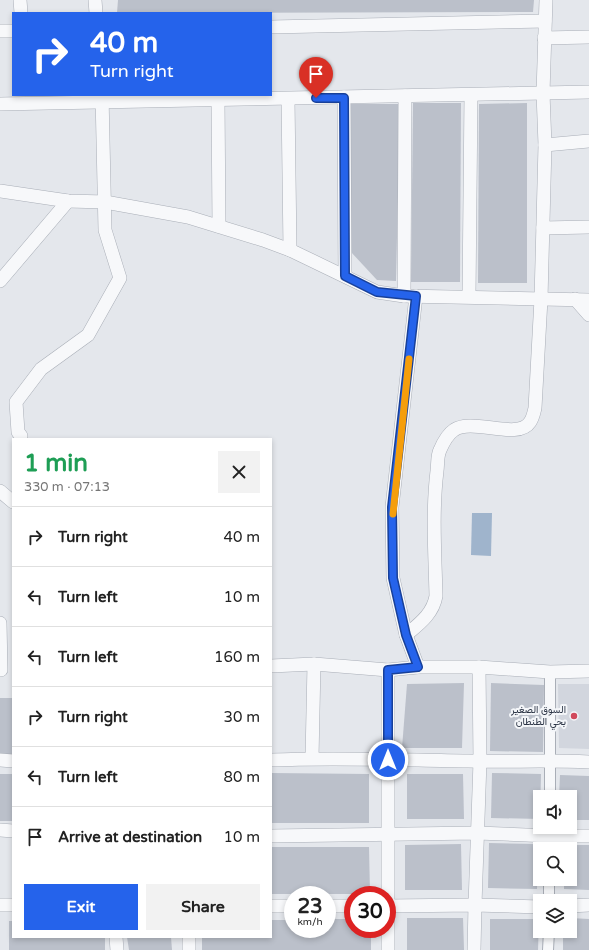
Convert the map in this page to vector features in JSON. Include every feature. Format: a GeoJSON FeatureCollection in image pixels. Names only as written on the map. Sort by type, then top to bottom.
{"type":"FeatureCollection","features":[{"type":"Feature","properties":{"kind":"street"},"geometry":{"type":"LineString","coordinates":[[20,0],[21,12]]}},
{"type":"Feature","properties":{"kind":"street"},"geometry":{"type":"LineString","coordinates":[[95,0],[96,12]]}},
{"type":"Feature","properties":{"kind":"street"},"geometry":{"type":"LineString","coordinates":[[406,635],[426,618],[435,602],[435,484],[439,451],[447,437],[454,430],[461,427],[473,426],[517,429],[525,427],[530,422],[535,408],[543,228],[545,145],[543,93],[546,0]]}},
{"type":"Feature","properties":{"kind":"street"},"geometry":{"type":"LineString","coordinates":[[272,27],[545,21]]}},
{"type":"Feature","properties":{"kind":"street"},"geometry":{"type":"LineString","coordinates":[[0,31],[12,31]]}},
{"type":"Feature","properties":{"kind":"street"},"geometry":{"type":"LineString","coordinates":[[544,38],[589,37]]}},
{"type":"Feature","properties":{"kind":"street"},"geometry":{"type":"LineString","coordinates":[[0,104],[102,99],[288,99],[589,92]]}},
{"type":"Feature","properties":{"kind":"street"},"geometry":{"type":"LineString","coordinates":[[468,296],[471,95]]}},
{"type":"Feature","properties":{"kind":"street"},"geometry":{"type":"LineString","coordinates":[[405,96],[410,296],[392,507],[393,578],[406,635],[418,667]]}},
{"type":"Feature","properties":{"kind":"street"},"geometry":{"type":"LineString","coordinates":[[344,98],[345,276]]}},
{"type":"Feature","properties":{"kind":"street"},"geometry":{"type":"LineString","coordinates":[[21,436],[18,432],[16,402],[41,369],[88,335],[120,278],[105,230],[102,99]]}},
{"type":"Feature","properties":{"kind":"street"},"geometry":{"type":"LineString","coordinates":[[288,99],[290,250]]}},
{"type":"Feature","properties":{"kind":"street"},"geometry":{"type":"LineString","coordinates":[[218,100],[218,226]]}},
{"type":"Feature","properties":{"kind":"street"},"geometry":{"type":"LineString","coordinates":[[545,145],[589,141]]}},
{"type":"Feature","properties":{"kind":"street"},"geometry":{"type":"LineString","coordinates":[[0,191],[68,201],[105,202],[188,217],[263,240],[290,250],[377,292],[410,296],[468,296],[589,300]]}},
{"type":"Feature","properties":{"kind":"street"},"geometry":{"type":"LineString","coordinates":[[0,281],[68,201]]}},
{"type":"Feature","properties":{"kind":"street"},"geometry":{"type":"LineString","coordinates":[[543,228],[589,227]]}},
{"type":"Feature","properties":{"kind":"street"},"geometry":{"type":"LineString","coordinates":[[575,299],[589,315]]}},
{"type":"Feature","properties":{"kind":"street"},"geometry":{"type":"LineString","coordinates":[[0,491],[12,501]]}},
{"type":"Feature","properties":{"kind":"street"},"geometry":{"type":"LineString","coordinates":[[0,623],[5,671]]}},
{"type":"Feature","properties":{"kind":"street"},"geometry":{"type":"LineString","coordinates":[[272,666],[314,664],[388,670],[418,667],[479,667],[550,672],[589,671]]}},
{"type":"Feature","properties":{"kind":"street"},"geometry":{"type":"LineString","coordinates":[[312,758],[314,664]]}},
{"type":"Feature","properties":{"kind":"street"},"geometry":{"type":"LineString","coordinates":[[474,950],[480,762],[479,667]]}},
{"type":"Feature","properties":{"kind":"street"},"geometry":{"type":"LineString","coordinates":[[388,670],[388,886]]}},
{"type":"Feature","properties":{"kind":"street"},"geometry":{"type":"LineString","coordinates":[[550,672],[550,790]]}},
{"type":"Feature","properties":{"kind":"street"},"geometry":{"type":"LineString","coordinates":[[272,760],[312,758],[480,762],[551,760],[589,762]]}},
{"type":"Feature","properties":{"kind":"street"},"geometry":{"type":"LineString","coordinates":[[0,760],[12,760]]}},
{"type":"Feature","properties":{"kind":"street"},"geometry":{"type":"LineString","coordinates":[[0,830],[12,830]]}},
{"type":"Feature","properties":{"kind":"street"},"geometry":{"type":"LineString","coordinates":[[272,836],[477,833],[550,837],[589,836]]}},
{"type":"Feature","properties":{"kind":"street"},"geometry":{"type":"LineString","coordinates":[[0,905],[12,904]]}},
{"type":"Feature","properties":{"kind":"street"},"geometry":{"type":"LineString","coordinates":[[396,906],[475,905],[533,907]]}},
{"type":"Feature","properties":{"kind":"street"},"geometry":{"type":"LineString","coordinates":[[577,906],[589,905]]}},
{"type":"Feature","properties":{"kind":"street"},"geometry":{"type":"LineString","coordinates":[[272,906],[284,906]]}},
{"type":"Feature","properties":{"kind":"street"},"geometry":{"type":"LineString","coordinates":[[116,938],[117,950]]}},
{"type":"Feature","properties":{"kind":"street"},"geometry":{"type":"LineString","coordinates":[[188,938],[189,950]]}},
{"type":"Feature","properties":{"kind":"street"},"geometry":{"type":"LineString","coordinates":[[388,938],[388,950]]}},
{"type":"Feature","properties":{"kind":"street"},"geometry":{"type":"LineString","coordinates":[[548,938],[548,950]]}},
{"type":"Feature","properties":{"kind":"shaded area","name":"السوق الصغير بحي الطنطان"},"geometry":{"type":"Polygon","coordinates":[[[558,684],[589,684],[589,749],[559,748],[558,684]]]}},
{"type":"Feature","properties":{"kind":"water"},"geometry":{"type":"Polygon","coordinates":[[[472,513],[492,513],[491,556],[471,555],[472,513]]]}},
{"type":"Feature","properties":{"kind":"building"},"geometry":{"type":"Polygon","coordinates":[[[118,0],[534,0],[533,12],[117,12],[118,0]]]}},
{"type":"Feature","properties":{"kind":"building"},"geometry":{"type":"Polygon","coordinates":[[[413,103],[461,103],[460,282],[411,282],[413,103]]]}},
{"type":"Feature","properties":{"kind":"building"},"geometry":{"type":"Polygon","coordinates":[[[527,103],[527,283],[478,283],[479,104],[527,103]]]}},
{"type":"Feature","properties":{"kind":"building"},"geometry":{"type":"Polygon","coordinates":[[[351,104],[400,104],[396,281],[377,280],[351,252],[351,104]]]}},
{"type":"Feature","properties":{"kind":"building"},"geometry":{"type":"Polygon","coordinates":[[[464,683],[462,748],[402,748],[407,684],[464,683]]]}},
{"type":"Feature","properties":{"kind":"building"},"geometry":{"type":"Polygon","coordinates":[[[491,683],[544,685],[543,752],[490,751],[491,683]]]}},
{"type":"Feature","properties":{"kind":"building"},"geometry":{"type":"Polygon","coordinates":[[[0,698],[12,698],[12,760],[0,760],[0,698]]]}},
{"type":"Feature","properties":{"kind":"building"},"geometry":{"type":"Polygon","coordinates":[[[272,773],[369,774],[369,823],[272,823],[272,773]]]}},
{"type":"Feature","properties":{"kind":"building"},"geometry":{"type":"Polygon","coordinates":[[[492,773],[541,774],[541,790],[533,790],[533,819],[491,818],[492,773]]]}},
{"type":"Feature","properties":{"kind":"building"},"geometry":{"type":"Polygon","coordinates":[[[0,774],[12,774],[12,821],[0,821],[0,774]]]}},
{"type":"Feature","properties":{"kind":"building"},"geometry":{"type":"Polygon","coordinates":[[[407,774],[463,774],[464,819],[407,819],[407,774]]]}},
{"type":"Feature","properties":{"kind":"building"},"geometry":{"type":"Polygon","coordinates":[[[560,775],[589,776],[589,820],[577,820],[577,790],[559,790],[560,775]]]}},
{"type":"Feature","properties":{"kind":"building"},"geometry":{"type":"Polygon","coordinates":[[[489,843],[533,844],[533,886],[537,886],[537,889],[488,888],[489,843]]]}},
{"type":"Feature","properties":{"kind":"building"},"geometry":{"type":"Polygon","coordinates":[[[461,844],[462,890],[405,890],[405,845],[461,844]]]}},
{"type":"Feature","properties":{"kind":"building"},"geometry":{"type":"Polygon","coordinates":[[[577,845],[589,845],[589,890],[564,889],[564,886],[577,886],[577,845]]]}},
{"type":"Feature","properties":{"kind":"building"},"geometry":{"type":"Polygon","coordinates":[[[272,847],[369,847],[370,886],[344,886],[344,894],[336,894],[336,886],[284,886],[284,894],[272,894],[272,847]]]}},
{"type":"Feature","properties":{"kind":"building"},"geometry":{"type":"Polygon","coordinates":[[[407,918],[463,918],[464,950],[407,950],[407,918]]]}},
{"type":"Feature","properties":{"kind":"building"},"geometry":{"type":"Polygon","coordinates":[[[577,918],[589,919],[589,950],[563,950],[563,938],[577,938],[577,918]]]}},
{"type":"Feature","properties":{"kind":"building"},"geometry":{"type":"Polygon","coordinates":[[[336,919],[344,919],[344,938],[371,938],[371,950],[202,950],[202,938],[272,938],[272,920],[284,920],[284,938],[336,938],[336,919]]]}},
{"type":"Feature","properties":{"kind":"building"},"geometry":{"type":"Polygon","coordinates":[[[490,919],[533,919],[533,938],[538,938],[538,950],[490,950],[490,919]]]}},
{"type":"Feature","properties":{"kind":"building"},"geometry":{"type":"Polygon","coordinates":[[[9,921],[12,921],[12,938],[105,938],[105,950],[9,950],[9,921]]]}},
{"type":"Feature","properties":{"kind":"building"},"geometry":{"type":"Polygon","coordinates":[[[127,938],[171,938],[172,950],[129,950],[127,938]]]}},
{"type":"Feature","properties":{"kind":"slow traffic"},"geometry":{"type":"LineString","coordinates":[[393,514],[392,507],[409,359]]}},
{"type":"Feature","properties":{"kind":"place","name":"السوق الصغير بحي الطنطان"},"geometry":{"type":"Point","coordinates":[574,716]}},
{"type":"Feature","properties":{"kind":"route"},"geometry":{"type":"LineString","coordinates":[[316,98],[344,98],[345,276],[377,292],[404,296],[416,296],[392,507],[393,578],[405,624],[406,635],[418,667],[388,670],[388,760]]}}]}
